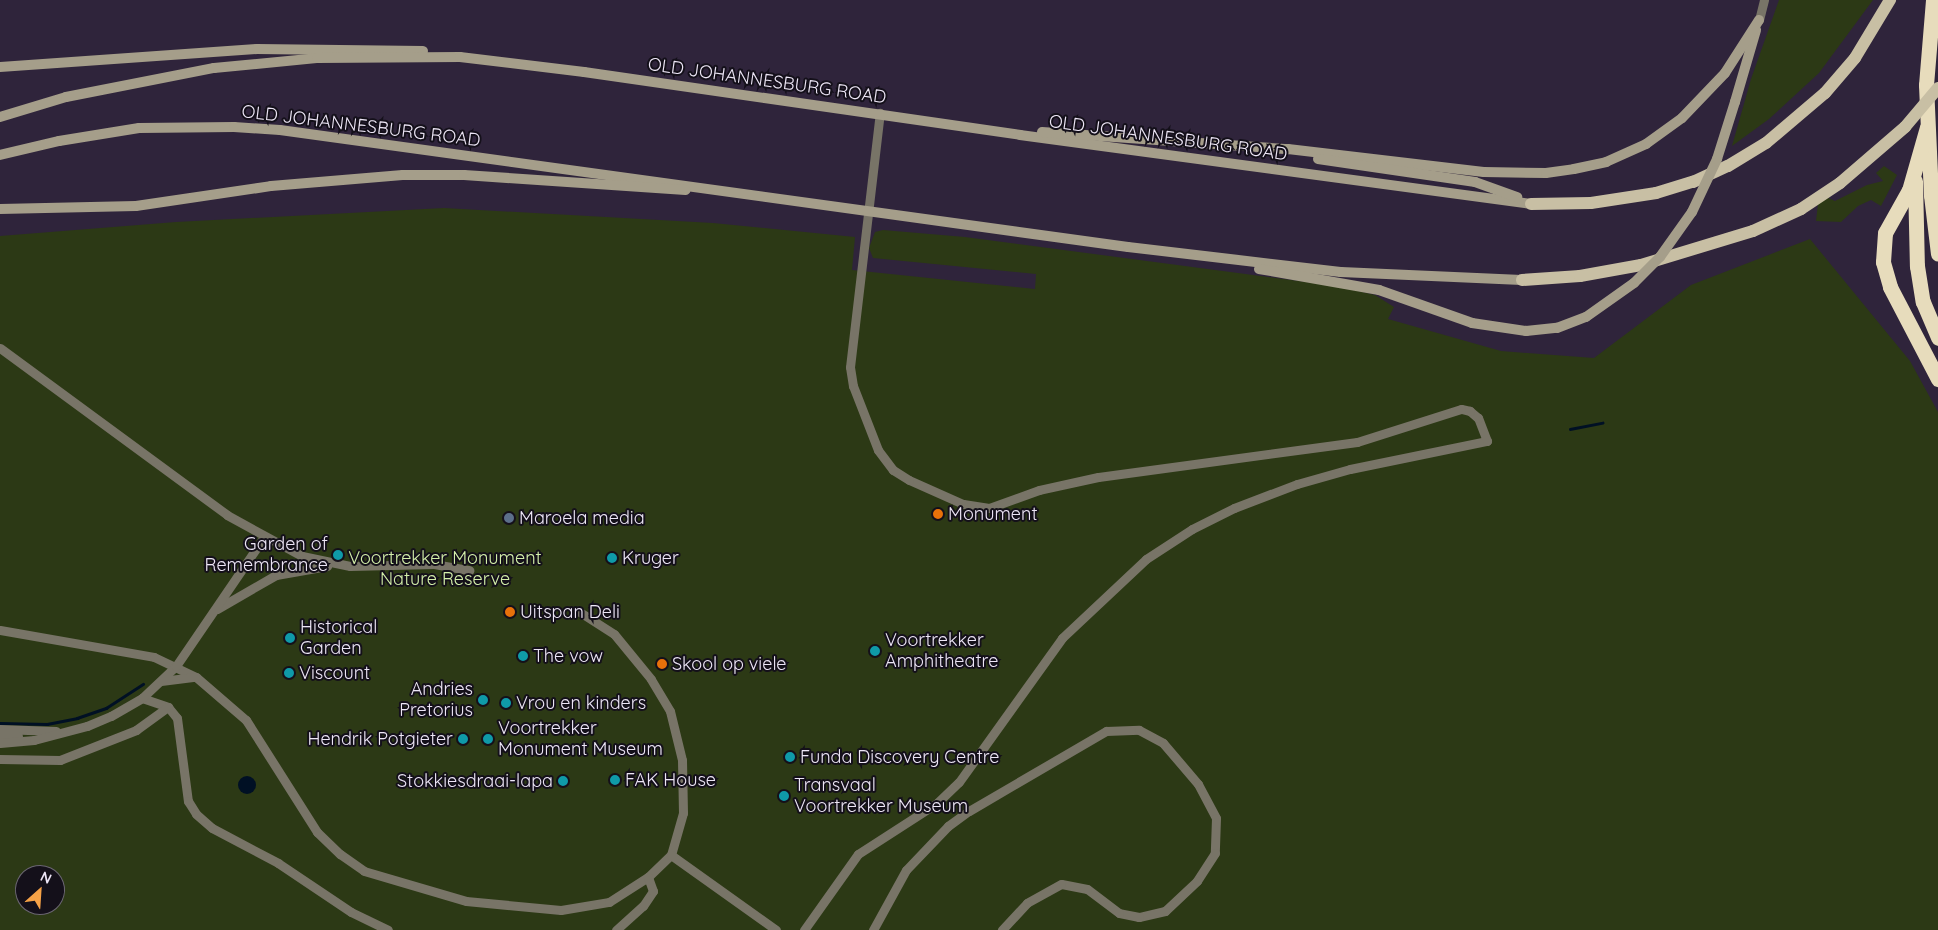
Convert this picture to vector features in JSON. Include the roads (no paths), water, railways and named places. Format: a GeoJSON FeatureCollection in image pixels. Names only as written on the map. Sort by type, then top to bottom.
{"type":"FeatureCollection","features":[{"type":"Feature","properties":{"kind":"highway"},"geometry":{"type":"LineString","coordinates":[[1933,0],[1926,85],[1927,127],[1938,254]]}},
{"type":"Feature","properties":{"kind":"highway"},"geometry":{"type":"LineString","coordinates":[[1927,127],[1909,190],[1890,220],[1883,262],[1890,287],[1938,379]]}},
{"type":"Feature","properties":{"kind":"highway"},"geometry":{"type":"LineString","coordinates":[[1915,173],[1917,266],[1923,302],[1938,338]]}},
{"type":"Feature","properties":{"kind":"main road"},"geometry":{"type":"LineString","coordinates":[[1257,148],[1475,182],[1531,204],[1591,203],[1656,193],[1693,182],[1728,166],[1766,143],[1825,93],[1855,58],[1890,0]]}},
{"type":"Feature","properties":{"kind":"main road"},"geometry":{"type":"LineString","coordinates":[[1128,247],[1370,288],[1472,323],[1526,331],[1556,328],[1586,317],[1634,283],[1660,257],[1692,212],[1716,159],[1759,20]]}},
{"type":"Feature","properties":{"kind":"main road"},"geometry":{"type":"LineString","coordinates":[[1020,135],[1064,133],[1257,148],[1512,174],[1546,173],[1606,162],[1661,135],[1701,100],[1725,73],[1759,20]]}},
{"type":"Feature","properties":{"kind":"main road"},"geometry":{"type":"LineString","coordinates":[[0,67],[294,48],[404,49],[460,57]]}},
{"type":"Feature","properties":{"kind":"main road","name":"OLD JOHANNESBURG ROAD"},"geometry":{"type":"LineString","coordinates":[[0,117],[66,97],[214,68],[317,58],[460,57],[880,113],[1020,135],[1531,204]]}},
{"type":"Feature","properties":{"kind":"main road"},"geometry":{"type":"LineString","coordinates":[[1522,280],[1580,276],[1641,265],[1753,231],[1801,209],[1840,183],[1905,127],[1938,88]]}},
{"type":"Feature","properties":{"kind":"main road","name":"OLD JOHANNESBURG ROAD"},"geometry":{"type":"LineString","coordinates":[[0,156],[59,141],[139,128],[234,127],[336,136],[1128,247],[1341,272],[1522,280]]}},
{"type":"Feature","properties":{"kind":"main road"},"geometry":{"type":"LineString","coordinates":[[0,209],[136,206],[288,184],[403,175],[464,175],[768,197]]}},
{"type":"Feature","properties":{"kind":"street"},"geometry":{"type":"LineString","coordinates":[[1759,20],[1764,0]]}},
{"type":"Feature","properties":{"kind":"street"},"geometry":{"type":"LineString","coordinates":[[804,930],[858,854],[937,803],[959,782],[1062,638],[1146,559],[1179,537],[1234,508],[1297,484],[1350,468],[1487,441],[1474,414],[1457,410],[1357,442],[1125,472],[1039,490],[989,508],[962,504],[893,470],[878,450],[853,386],[850,367],[880,113]]}},
{"type":"Feature","properties":{"kind":"street"},"geometry":{"type":"LineString","coordinates":[[0,348],[162,470],[264,537],[302,556],[337,565]]}},
{"type":"Feature","properties":{"kind":"street"},"geometry":{"type":"LineString","coordinates":[[0,743],[68,731],[111,716],[142,698],[176,666],[264,537]]}},
{"type":"Feature","properties":{"kind":"street"},"geometry":{"type":"LineString","coordinates":[[210,616],[221,606],[276,575],[337,565],[434,564],[469,570]]}},
{"type":"Feature","properties":{"kind":"street"},"geometry":{"type":"LineString","coordinates":[[0,630],[138,654],[176,666],[196,677],[246,720],[317,832],[340,854],[364,871],[447,898],[544,910],[580,909],[609,902],[648,877],[671,855],[682,823],[683,792],[682,760],[673,717],[651,679],[620,641],[578,611]]}},
{"type":"Feature","properties":{"kind":"street"},"geometry":{"type":"LineString","coordinates":[[161,681],[196,677]]}},
{"type":"Feature","properties":{"kind":"street"},"geometry":{"type":"LineString","coordinates":[[142,698],[168,707],[177,718],[188,801],[196,814],[212,828],[278,863],[350,912],[388,930]]}},
{"type":"Feature","properties":{"kind":"street"},"geometry":{"type":"LineString","coordinates":[[0,759],[60,760],[136,730],[168,707]]}},
{"type":"Feature","properties":{"kind":"street"},"geometry":{"type":"LineString","coordinates":[[0,729],[68,731]]}},
{"type":"Feature","properties":{"kind":"street"},"geometry":{"type":"LineString","coordinates":[[873,930],[906,870],[948,826],[969,811],[1106,731],[1139,730],[1163,743],[1198,784],[1216,818],[1215,853],[1197,881],[1165,911],[1139,917],[1119,913],[1086,888],[1061,884],[1027,903],[1002,930]]}},
{"type":"Feature","properties":{"kind":"street"},"geometry":{"type":"LineString","coordinates":[[0,736],[68,731]]}},
{"type":"Feature","properties":{"kind":"street"},"geometry":{"type":"LineString","coordinates":[[671,855],[776,930]]}},
{"type":"Feature","properties":{"kind":"street"},"geometry":{"type":"LineString","coordinates":[[616,930],[643,906],[653,891],[648,877]]}},
{"type":"Feature","properties":{"kind":"water"},"geometry":{"type":"Polygon","coordinates":[[[243,776],[251,776],[256,781],[254,792],[243,794],[238,789],[238,781],[243,776]]]}},
{"type":"Feature","properties":{"kind":"waterway"},"geometry":{"type":"LineString","coordinates":[[1570,429],[1602,423]]}},
{"type":"Feature","properties":{"kind":"waterway"},"geometry":{"type":"LineString","coordinates":[[0,723],[47,724],[77,718],[106,708],[143,684]]}},
{"type":"Feature","properties":{"kind":"place","name":"Monument"},"geometry":{"type":"Point","coordinates":[938,514]}},
{"type":"Feature","properties":{"kind":"place","name":"Maroela media"},"geometry":{"type":"Point","coordinates":[509,518]}},
{"type":"Feature","properties":{"kind":"place","name":"Garden of Remembrance"},"geometry":{"type":"Point","coordinates":[338,555]}},
{"type":"Feature","properties":{"kind":"place","name":"Kruger"},"geometry":{"type":"Point","coordinates":[612,558]}},
{"type":"Feature","properties":{"kind":"place","name":"Uitspan Deli"},"geometry":{"type":"Point","coordinates":[510,612]}},
{"type":"Feature","properties":{"kind":"place","name":"Historical Garden"},"geometry":{"type":"Point","coordinates":[290,638]}},
{"type":"Feature","properties":{"kind":"place","name":"Voortrekker Amphitheatre"},"geometry":{"type":"Point","coordinates":[875,651]}},
{"type":"Feature","properties":{"kind":"place","name":"The vow"},"geometry":{"type":"Point","coordinates":[523,656]}},
{"type":"Feature","properties":{"kind":"place","name":"Skool op viele"},"geometry":{"type":"Point","coordinates":[662,664]}},
{"type":"Feature","properties":{"kind":"place","name":"Viscount"},"geometry":{"type":"Point","coordinates":[289,673]}},
{"type":"Feature","properties":{"kind":"place","name":"Andries Pretorius"},"geometry":{"type":"Point","coordinates":[483,700]}},
{"type":"Feature","properties":{"kind":"place","name":"Vrou en kinders"},"geometry":{"type":"Point","coordinates":[506,703]}},
{"type":"Feature","properties":{"kind":"place","name":"Hendrik Potgieter"},"geometry":{"type":"Point","coordinates":[463,739]}},
{"type":"Feature","properties":{"kind":"place","name":"Voortrekker Monument Museum"},"geometry":{"type":"Point","coordinates":[488,739]}},
{"type":"Feature","properties":{"kind":"place","name":"Funda Discovery Centre"},"geometry":{"type":"Point","coordinates":[790,757]}},
{"type":"Feature","properties":{"kind":"place","name":"FAK House"},"geometry":{"type":"Point","coordinates":[615,780]}},
{"type":"Feature","properties":{"kind":"place","name":"Stokkiesdraai-lapa"},"geometry":{"type":"Point","coordinates":[563,781]}},
{"type":"Feature","properties":{"kind":"place","name":"Transvaal Voortrekker Museum"},"geometry":{"type":"Point","coordinates":[784,796]}},
{"type":"Feature","properties":{"kind":"park label","name":"Voortrekker Monument Nature Reserve"},"geometry":{"type":"Point","coordinates":[445,569]}}]}
